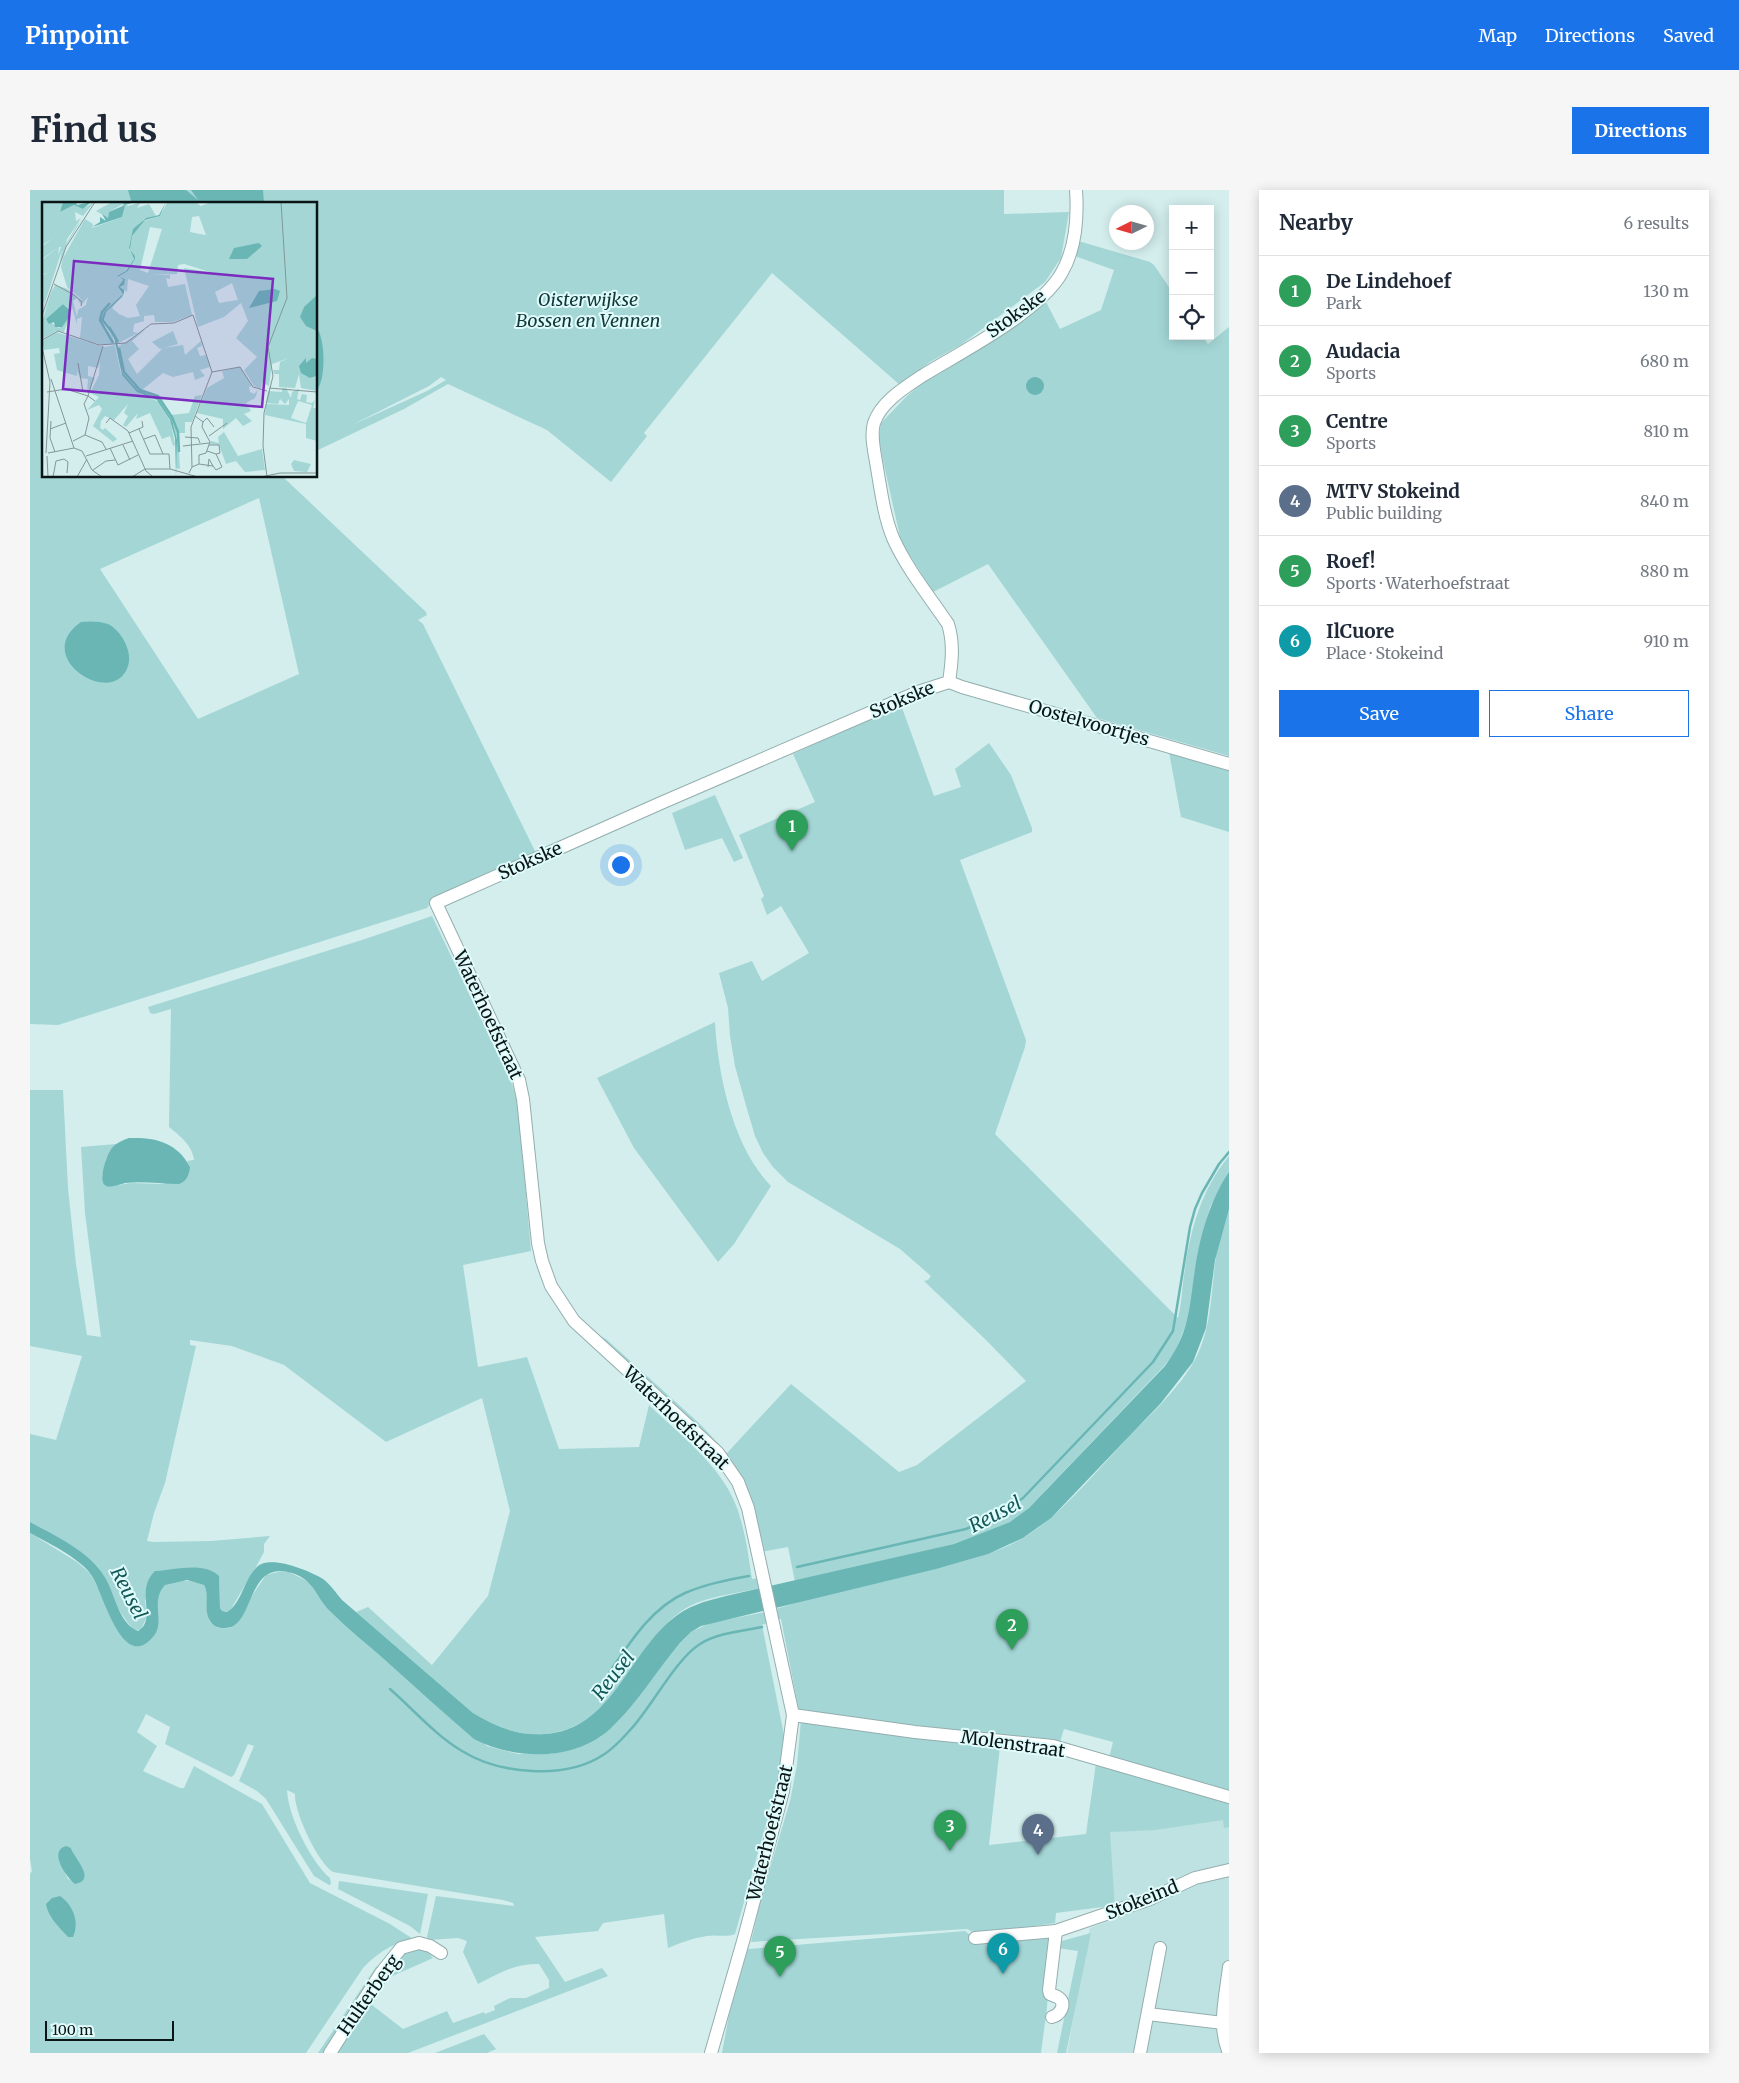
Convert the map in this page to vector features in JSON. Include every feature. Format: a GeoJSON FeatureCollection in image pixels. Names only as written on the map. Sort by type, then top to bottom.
{"type":"FeatureCollection","features":[{"type":"Feature","properties":{"kind":"street","name":"Stokske"},"geometry":{"type":"LineString","coordinates":[[436,903],[918,692],[949,682],[952,637],[948,624],[920,584],[893,537],[873,444],[873,425],[879,412],[898,393],[1020,314],[1049,290],[1061,274],[1071,250],[1077,223],[1076,190]]}},
{"type":"Feature","properties":{"kind":"street","name":"Oostelvoortjes"},"geometry":{"type":"LineString","coordinates":[[949,682],[1229,764]]}},
{"type":"Feature","properties":{"kind":"street","name":"Waterhoefstraat"},"geometry":{"type":"LineString","coordinates":[[436,903],[519,1080],[523,1099],[538,1243],[551,1286],[574,1321],[718,1453],[738,1482],[746,1501],[792,1714],[783,1792],[711,2053]]}},
{"type":"Feature","properties":{"kind":"street","name":"Molenstraat"},"geometry":{"type":"LineString","coordinates":[[792,1714],[915,1732],[1053,1746],[1229,1797]]}},
{"type":"Feature","properties":{"kind":"street","name":"Stokeind"},"geometry":{"type":"LineString","coordinates":[[975,1938],[1056,1931],[1141,1902],[1195,1878],[1229,1870]]}},
{"type":"Feature","properties":{"kind":"street"},"geometry":{"type":"LineString","coordinates":[[1052,2017],[1057,2016],[1061,2012],[1062,2003],[1059,1998],[1050,1994],[1049,1990],[1056,1931]]}},
{"type":"Feature","properties":{"kind":"street","name":"Hulterberg"},"geometry":{"type":"LineString","coordinates":[[330,2053],[381,1973],[401,1948],[419,1943],[430,1946],[441,1953]]}},
{"type":"Feature","properties":{"kind":"street"},"geometry":{"type":"LineString","coordinates":[[1140,2053],[1160,1948]]}},
{"type":"Feature","properties":{"kind":"street"},"geometry":{"type":"LineString","coordinates":[[1229,1967],[1223,2023],[1223,2035],[1229,2053]]}},
{"type":"Feature","properties":{"kind":"street"},"geometry":{"type":"LineString","coordinates":[[1148,2014],[1223,2023]]}},
{"type":"Feature","properties":{"kind":"shaded area"},"geometry":{"type":"Polygon","coordinates":[[[128,190],[186,190],[198,200],[191,190],[263,190],[264,202],[131,202],[128,190]]]}},
{"type":"Feature","properties":{"kind":"shaded area"},"geometry":{"type":"Polygon","coordinates":[[[318,331],[322,340],[324,360],[322,379],[318,388],[318,331]]]}},
{"type":"Feature","properties":{"kind":"shaded area"},"geometry":{"type":"Polygon","coordinates":[[[1031,377],[1039,377],[1044,382],[1042,393],[1031,395],[1026,390],[1026,382],[1031,377]]]}},
{"type":"Feature","properties":{"kind":"shaded area"},"geometry":{"type":"Polygon","coordinates":[[[81,622],[102,622],[108,624],[121,636],[129,654],[129,660],[128,666],[120,678],[108,683],[94,681],[80,674],[70,663],[65,650],[68,636],[81,622]]]}},
{"type":"Feature","properties":{"kind":"shaded area"},"geometry":{"type":"Polygon","coordinates":[[[129,1138],[156,1140],[179,1152],[190,1167],[186,1179],[179,1184],[132,1182],[106,1186],[102,1179],[108,1156],[115,1145],[129,1138]]]}},
{"type":"Feature","properties":{"kind":"shaded area"},"geometry":{"type":"Polygon","coordinates":[[[1229,1172],[1229,1209],[1215,1260],[1206,1328],[1193,1362],[1161,1403],[1051,1518],[1023,1538],[988,1554],[936,1569],[701,1626],[691,1632],[680,1643],[638,1698],[610,1729],[595,1740],[579,1747],[562,1752],[525,1754],[490,1746],[474,1739],[337,1618],[306,1580],[292,1573],[277,1571],[266,1576],[258,1585],[241,1619],[233,1626],[223,1628],[211,1623],[208,1617],[204,1585],[187,1580],[165,1585],[158,1598],[158,1626],[156,1632],[152,1638],[141,1646],[131,1645],[122,1637],[114,1624],[90,1573],[70,1556],[30,1533],[30,1522],[74,1547],[94,1563],[108,1583],[123,1617],[132,1628],[138,1631],[144,1626],[146,1619],[146,1587],[155,1571],[197,1568],[213,1571],[219,1576],[220,1608],[222,1611],[227,1612],[240,1597],[253,1572],[263,1563],[280,1563],[300,1568],[326,1581],[342,1600],[473,1713],[508,1730],[526,1734],[545,1734],[567,1729],[586,1720],[602,1706],[656,1635],[677,1615],[690,1608],[726,1596],[954,1544],[1010,1522],[1029,1508],[1165,1366],[1173,1354],[1187,1320],[1203,1231],[1216,1194],[1229,1172]]]}},
{"type":"Feature","properties":{"kind":"shaded area"},"geometry":{"type":"Polygon","coordinates":[[[1229,1810],[1229,2053],[1067,2053],[1090,1928],[1115,1919],[1109,1831],[1229,1810]]]}},
{"type":"Feature","properties":{"kind":"shaded area"},"geometry":{"type":"Polygon","coordinates":[[[66,1846],[71,1848],[82,1868],[84,1878],[82,1882],[75,1884],[67,1876],[60,1864],[59,1853],[66,1846]]]}},
{"type":"Feature","properties":{"kind":"shaded area"},"geometry":{"type":"Polygon","coordinates":[[[60,1896],[74,1914],[76,1926],[73,1937],[68,1937],[51,1918],[47,1909],[46,1904],[52,1898],[60,1896]]]}},
{"type":"Feature","properties":{"kind":"green space","name":"Oisterwijkse Bossen en Vennen"},"geometry":{"type":"Polygon","coordinates":[[[30,190],[1004,190],[1004,214],[1069,212],[1061,258],[1045,282],[962,344],[930,362],[900,385],[772,273],[644,433],[647,436],[611,482],[547,430],[448,384],[404,409],[318,450],[318,202],[42,202],[42,478],[284,478],[426,612],[427,615],[418,620],[423,624],[536,853],[445,892],[433,899],[427,908],[58,1025],[30,1024],[30,190]],[[441,377],[429,386],[352,425],[427,391],[446,380],[441,377]],[[259,498],[100,569],[198,719],[299,674],[259,498]]]}},
{"type":"Feature","properties":{"kind":"green space"},"geometry":{"type":"Polygon","coordinates":[[[1075,240],[1150,262],[1154,265],[1169,287],[1169,340],[1205,340],[1208,344],[1229,327],[1229,756],[1097,718],[988,564],[933,592],[901,541],[882,456],[879,437],[881,423],[921,384],[948,366],[1008,332],[1046,302],[1060,329],[1101,310],[1114,270],[1072,255],[1075,240]]]}},
{"type":"Feature","properties":{"kind":"green space"},"geometry":{"type":"Polygon","coordinates":[[[901,705],[934,796],[961,787],[955,769],[989,743],[1011,775],[1032,828],[1032,832],[960,860],[1026,1040],[995,1134],[1178,1318],[1194,1223],[1205,1195],[1229,1156],[1229,1172],[1210,1207],[1196,1267],[1189,1317],[1175,1352],[1165,1365],[1029,1508],[1010,1522],[954,1544],[795,1582],[788,1547],[761,1552],[744,1485],[598,1335],[606,1339],[700,1424],[727,1453],[791,1384],[899,1472],[917,1465],[1026,1381],[924,1281],[928,1280],[931,1276],[900,1249],[788,1182],[773,1167],[763,1153],[755,1136],[735,1066],[728,1008],[719,973],[752,961],[762,981],[809,953],[781,906],[767,915],[761,899],[764,896],[739,835],[815,802],[793,754],[901,705]]]}},
{"type":"Feature","properties":{"kind":"green space"},"geometry":{"type":"Polygon","coordinates":[[[1169,752],[1229,769],[1229,832],[1181,817],[1169,752]]]}},
{"type":"Feature","properties":{"kind":"green space"},"geometry":{"type":"Polygon","coordinates":[[[715,795],[743,858],[734,862],[722,838],[685,850],[672,813],[715,795]]]}},
{"type":"Feature","properties":{"kind":"green space"},"geometry":{"type":"Polygon","coordinates":[[[432,916],[512,1084],[518,1105],[531,1251],[463,1265],[478,1367],[527,1357],[559,1449],[639,1447],[649,1405],[709,1462],[728,1489],[741,1521],[752,1579],[758,1578],[760,1588],[710,1598],[683,1610],[665,1625],[606,1702],[589,1717],[569,1729],[545,1734],[526,1734],[508,1730],[473,1713],[356,1612],[368,1607],[432,1665],[488,1596],[510,1511],[482,1398],[386,1442],[284,1365],[232,1346],[190,1340],[190,1345],[196,1346],[165,1483],[154,1513],[147,1541],[211,1541],[270,1536],[264,1544],[264,1552],[256,1567],[229,1612],[222,1611],[220,1608],[219,1576],[172,1570],[155,1571],[145,1601],[147,1617],[141,1629],[135,1631],[120,1612],[108,1584],[94,1564],[74,1548],[30,1522],[30,1434],[56,1440],[82,1356],[30,1346],[30,1090],[63,1090],[68,1188],[76,1264],[87,1335],[101,1337],[85,1213],[81,1147],[116,1144],[106,1159],[102,1176],[111,1186],[131,1183],[163,1184],[190,1167],[187,1161],[194,1160],[188,1146],[169,1127],[171,1009],[154,1014],[150,1013],[148,1007],[432,916]]]}},
{"type":"Feature","properties":{"kind":"green space"},"geometry":{"type":"Polygon","coordinates":[[[715,1022],[724,1087],[737,1131],[758,1170],[771,1186],[734,1244],[718,1262],[634,1148],[597,1078],[715,1022]]]}},
{"type":"Feature","properties":{"kind":"green space"},"geometry":{"type":"Polygon","coordinates":[[[1229,1209],[1229,1792],[1109,1758],[1113,1742],[1064,1729],[1059,1745],[799,1711],[781,1619],[776,1620],[773,1610],[989,1553],[1023,1538],[1051,1518],[1166,1398],[1193,1362],[1206,1332],[1218,1243],[1229,1209]]]}},
{"type":"Feature","properties":{"kind":"green space"},"geometry":{"type":"Polygon","coordinates":[[[30,1533],[77,1562],[91,1574],[110,1614],[135,1645],[157,1617],[157,1596],[161,1588],[172,1582],[192,1581],[204,1585],[209,1620],[219,1628],[230,1628],[266,1575],[282,1571],[289,1572],[309,1582],[323,1602],[365,1643],[487,1746],[518,1754],[550,1754],[568,1750],[600,1737],[619,1720],[672,1652],[691,1632],[710,1623],[765,1612],[767,1623],[762,1625],[785,1740],[779,1778],[735,1934],[702,1937],[668,1948],[664,1914],[603,1923],[598,1931],[535,1937],[565,1982],[602,1968],[608,1976],[408,2053],[318,2053],[376,1967],[393,1956],[407,1951],[426,1950],[433,1958],[388,1978],[372,2005],[403,2029],[447,2011],[453,2023],[495,2010],[494,2006],[510,1998],[526,1998],[549,1988],[549,1980],[539,1964],[514,1967],[478,1984],[463,1952],[467,1941],[458,1938],[429,1940],[427,1937],[436,1896],[514,1906],[513,1903],[333,1872],[321,1859],[308,1836],[298,1813],[295,1794],[287,1790],[291,1812],[302,1838],[315,1861],[330,1878],[331,1884],[329,1885],[314,1876],[266,1799],[257,1791],[239,1781],[254,1746],[248,1744],[234,1775],[231,1777],[165,1744],[170,1727],[146,1714],[137,1732],[157,1746],[143,1771],[180,1788],[184,1788],[194,1766],[262,1804],[310,1883],[390,1924],[413,1939],[386,1949],[363,1968],[306,2053],[30,2053],[30,1874],[32,1871],[30,1859],[30,1533]],[[71,1848],[59,1860],[68,1879],[79,1883],[83,1879],[71,1848]]]}},
{"type":"Feature","properties":{"kind":"green space"},"geometry":{"type":"Polygon","coordinates":[[[801,1720],[1000,1747],[989,1845],[1086,1834],[1096,1763],[1229,1803],[1229,1827],[1224,1828],[1223,1820],[1155,1830],[1110,1832],[1115,1909],[1110,1906],[1056,1913],[1055,1923],[977,1934],[967,1929],[751,1942],[761,1899],[790,1801],[797,1765],[801,1720]]]}},
{"type":"Feature","properties":{"kind":"green space"},"geometry":{"type":"Polygon","coordinates":[[[339,1881],[428,1894],[420,1934],[410,1926],[338,1889],[339,1881]]]}},
{"type":"Feature","properties":{"kind":"green space"},"geometry":{"type":"Polygon","coordinates":[[[965,1931],[977,1941],[1052,1935],[1047,2007],[1041,2053],[722,2053],[729,2015],[748,1949],[965,1931]]]}},
{"type":"Feature","properties":{"kind":"green space"},"geometry":{"type":"Polygon","coordinates":[[[1091,1933],[1066,2053],[1057,2053],[1078,1951],[1057,1948],[1058,1942],[1091,1933]]]}},
{"type":"Feature","properties":{"kind":"green space"},"geometry":{"type":"Polygon","coordinates":[[[484,2034],[496,2049],[487,2053],[435,2053],[484,2034]]]}},
{"type":"Feature","properties":{"kind":"waterway","name":"Reusel"},"geometry":{"type":"LineString","coordinates":[[797,1567],[966,1529],[997,1515],[1023,1498],[1153,1362],[1173,1331],[1190,1227],[1195,1209],[1219,1164],[1229,1152]]}},
{"type":"Feature","properties":{"kind":"waterway","name":"Reusel"},"geometry":{"type":"LineString","coordinates":[[609,1673],[651,1617],[673,1600],[701,1587],[749,1576]]}},
{"type":"Feature","properties":{"kind":"waterway"},"geometry":{"type":"LineString","coordinates":[[390,1689],[452,1745],[477,1759],[494,1765],[532,1771],[570,1768],[588,1763],[603,1755],[618,1743],[639,1719],[682,1660],[700,1644],[722,1635],[762,1627]]}},
{"type":"Feature","properties":{"kind":"place","name":"De Lindehoef"},"geometry":{"type":"Point","coordinates":[792,851]}},
{"type":"Feature","properties":{"kind":"place","name":"Audacia"},"geometry":{"type":"Point","coordinates":[1012,1650]}},
{"type":"Feature","properties":{"kind":"place","name":"Centre"},"geometry":{"type":"Point","coordinates":[950,1851]}},
{"type":"Feature","properties":{"kind":"place","name":"MTV Stokeind"},"geometry":{"type":"Point","coordinates":[1038,1855]}},
{"type":"Feature","properties":{"kind":"place","name":"IlCuore"},"geometry":{"type":"Point","coordinates":[1003,1974]}},
{"type":"Feature","properties":{"kind":"place","name":"Roef!"},"geometry":{"type":"Point","coordinates":[780,1977]}}]}
